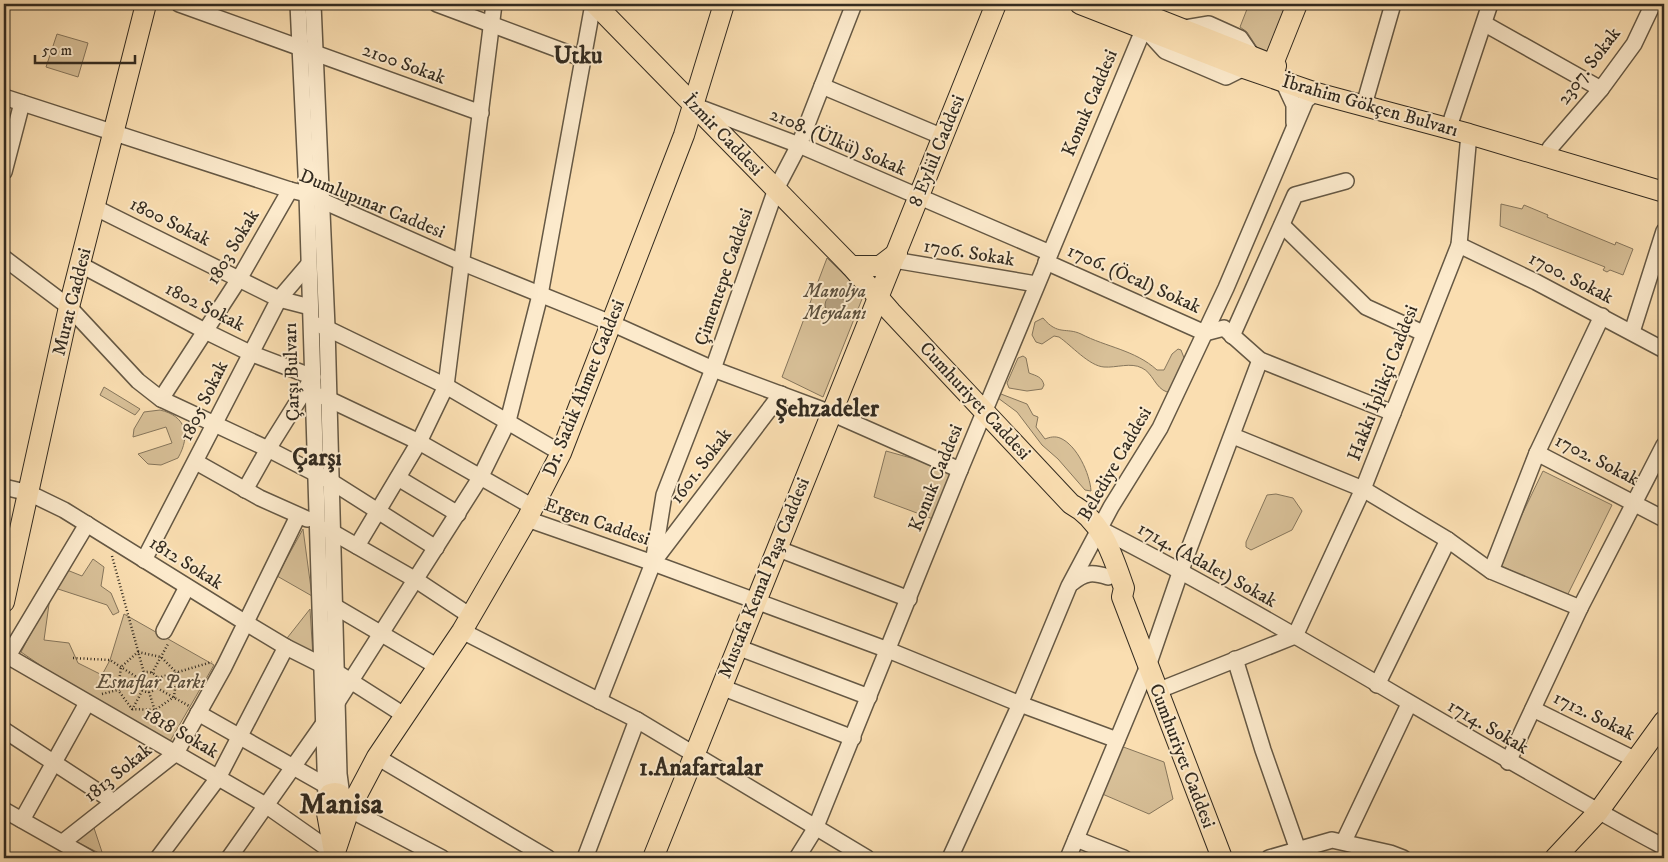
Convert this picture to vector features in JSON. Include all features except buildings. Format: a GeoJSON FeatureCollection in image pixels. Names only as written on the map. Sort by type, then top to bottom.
{"type":"FeatureCollection","features":[{"type":"Feature","properties":{"kind":"main road","name":"Murat Caddesi"},"geometry":{"type":"LineString","coordinates":[[4,602],[69,307],[96,208],[146,4]]}},
{"type":"Feature","properties":{"kind":"main road","name":"İzmir Caddesi"},"geometry":{"type":"LineString","coordinates":[[594,4],[851,266],[879,299]]}},
{"type":"Feature","properties":{"kind":"main road","name":"Dr. Sadık Ahmet Caddesi"},"geometry":{"type":"LineString","coordinates":[[333,856],[336,798],[361,786],[377,757],[438,667],[465,623],[530,513],[561,453],[684,135],[724,4]]}},
{"type":"Feature","properties":{"kind":"main road","name":"8 Eylül Caddesi"},"geometry":{"type":"LineString","coordinates":[[879,299],[996,4]]}},
{"type":"Feature","properties":{"kind":"main road","name":"İbrahim Gökçen Bulvarı"},"geometry":{"type":"LineString","coordinates":[[1080,4],[1149,15],[1249,62],[1273,64],[1366,98],[1664,179]]}},
{"type":"Feature","properties":{"kind":"main road","name":"İbrahim Gökçen Bulvarı"},"geometry":{"type":"LineString","coordinates":[[1119,4],[1185,28],[1285,83],[1469,134],[1664,192]]}},
{"type":"Feature","properties":{"kind":"main road"},"geometry":{"type":"LineString","coordinates":[[1273,64],[1297,4]]}},
{"type":"Feature","properties":{"kind":"main road"},"geometry":{"type":"LineString","coordinates":[[851,266],[880,266],[895,257]]}},
{"type":"Feature","properties":{"kind":"main road","name":"Cumhuriyet Caddesi"},"geometry":{"type":"LineString","coordinates":[[879,299],[1071,504],[1074,514],[1097,535],[1124,588],[1122,597],[1222,858]]}},
{"type":"Feature","properties":{"kind":"main road","name":"Mustafa Kemal Paşa Caddesi"},"geometry":{"type":"LineString","coordinates":[[652,858],[776,548],[879,299]]}},
{"type":"Feature","properties":{"kind":"main road","name":"Cumhuriyet Caddesi"},"geometry":{"type":"LineString","coordinates":[[1097,535],[1113,592],[1122,597]]}},
{"type":"Feature","properties":{"kind":"main road"},"geometry":{"type":"LineString","coordinates":[[1555,858],[1598,812],[1664,721]]}},
{"type":"Feature","properties":{"kind":"street","name":"2100 Sokak"},"geometry":{"type":"LineString","coordinates":[[179,4],[300,46],[314,53],[481,113]]}},
{"type":"Feature","properties":{"kind":"street","name":"Çarşı Bulvarı"},"geometry":{"type":"LineString","coordinates":[[298,4],[300,46],[327,327],[338,673],[336,798]]}},
{"type":"Feature","properties":{"kind":"street","name":"Çarşı Bulvarı"},"geometry":{"type":"LineString","coordinates":[[313,4],[314,198],[308,265],[314,394],[316,523],[324,724],[336,798]]}},
{"type":"Feature","properties":{"kind":"street"},"geometry":{"type":"LineString","coordinates":[[437,4],[584,59]]}},
{"type":"Feature","properties":{"kind":"street"},"geometry":{"type":"LineString","coordinates":[[357,546],[419,442],[446,386],[463,263],[490,24],[494,4]]}},
{"type":"Feature","properties":{"kind":"street"},"geometry":{"type":"LineString","coordinates":[[338,701],[480,478],[508,421],[540,295],[594,4]]}},
{"type":"Feature","properties":{"kind":"street","name":"Çimentepe Caddesi"},"geometry":{"type":"LineString","coordinates":[[653,563],[664,495],[713,369],[776,189],[799,145],[854,4]]}},
{"type":"Feature","properties":{"kind":"street"},"geometry":{"type":"LineString","coordinates":[[1366,98],[1393,4]]}},
{"type":"Feature","properties":{"kind":"street"},"geometry":{"type":"LineString","coordinates":[[1451,121],[1485,24],[1490,4]]}},
{"type":"Feature","properties":{"kind":"street","name":"2307. Sokak"},"geometry":{"type":"LineString","coordinates":[[1550,148],[1601,89],[1634,44],[1653,4]]}},
{"type":"Feature","properties":{"kind":"street","name":"Konuk Caddesi"},"geometry":{"type":"LineString","coordinates":[[797,858],[815,829],[853,738],[984,411],[1149,15]]}},
{"type":"Feature","properties":{"kind":"street"},"geometry":{"type":"LineString","coordinates":[[1485,24],[1601,89]]}},
{"type":"Feature","properties":{"kind":"street"},"geometry":{"type":"LineString","coordinates":[[1273,64],[1285,83],[1294,105],[1294,127]]}},
{"type":"Feature","properties":{"kind":"street"},"geometry":{"type":"LineString","coordinates":[[822,86],[944,137]]}},
{"type":"Feature","properties":{"kind":"street","name":"Belediye Caddesi"},"geometry":{"type":"LineString","coordinates":[[950,858],[1020,704],[1069,586],[1160,428],[1205,333],[1306,100],[1316,93]]}},
{"type":"Feature","properties":{"kind":"street","name":"Dumlupınar Caddesi"},"geometry":{"type":"LineString","coordinates":[[4,98],[314,198],[463,263],[611,323],[713,369],[831,413],[960,470]]}},
{"type":"Feature","properties":{"kind":"street"},"geometry":{"type":"LineString","coordinates":[[4,172],[22,103]]}},
{"type":"Feature","properties":{"kind":"street","name":"2108. (Ülkü) Sokak"},"geometry":{"type":"LineString","coordinates":[[693,105],[799,145],[1048,257]]}},
{"type":"Feature","properties":{"kind":"street","name":"Hakkı İplikçi Caddesi"},"geometry":{"type":"LineString","coordinates":[[1295,636],[1363,489],[1459,245],[1469,134]]}},
{"type":"Feature","properties":{"kind":"street"},"geometry":{"type":"LineString","coordinates":[[1232,336],[1295,195],[1346,181]]}},
{"type":"Feature","properties":{"kind":"street","name":"1803 Sokak"},"geometry":{"type":"LineString","coordinates":[[161,399],[239,279],[290,190]]}},
{"type":"Feature","properties":{"kind":"street","name":"1800 Sokak"},"geometry":{"type":"LineString","coordinates":[[96,208],[310,314],[327,327],[446,386],[561,453]]}},
{"type":"Feature","properties":{"kind":"street"},"geometry":{"type":"LineString","coordinates":[[1282,225],[1366,307],[1423,333]]}},
{"type":"Feature","properties":{"kind":"street"},"geometry":{"type":"LineString","coordinates":[[1632,332],[1664,231]]}},
{"type":"Feature","properties":{"kind":"street","name":"1700. Sokak"},"geometry":{"type":"LineString","coordinates":[[1459,245],[1602,316],[1664,350]]}},
{"type":"Feature","properties":{"kind":"street","name":"1706. Sokak"},"geometry":{"type":"LineString","coordinates":[[895,257],[1036,284]]}},
{"type":"Feature","properties":{"kind":"street","name":"1706. (Öcal) Sokak"},"geometry":{"type":"LineString","coordinates":[[1048,257],[1205,333],[1224,328],[1260,360],[1393,413]]}},
{"type":"Feature","properties":{"kind":"street"},"geometry":{"type":"LineString","coordinates":[[4,258],[69,307],[138,381],[161,399],[268,449],[332,482],[436,548]]}},
{"type":"Feature","properties":{"kind":"street","name":"1802 Sokak"},"geometry":{"type":"LineString","coordinates":[[81,264],[205,331],[250,353],[313,377]]}},
{"type":"Feature","properties":{"kind":"street","name":"1805 Sokak"},"geometry":{"type":"LineString","coordinates":[[144,560],[279,299],[308,265]]}},
{"type":"Feature","properties":{"kind":"street"},"geometry":{"type":"LineString","coordinates":[[1491,571],[1537,453],[1602,316]]}},
{"type":"Feature","properties":{"kind":"street"},"geometry":{"type":"LineString","coordinates":[[1068,858],[1148,666],[1181,570],[1260,360]]}},
{"type":"Feature","properties":{"kind":"street"},"geometry":{"type":"LineString","coordinates":[[245,490],[313,377]]}},
{"type":"Feature","properties":{"kind":"street","name":"Ergen Caddesi"},"geometry":{"type":"LineString","coordinates":[[314,394],[419,442],[480,478],[530,513],[653,563],[888,650],[1020,704],[1117,740]]}},
{"type":"Feature","properties":{"kind":"street","name":"1601. Sokak"},"geometry":{"type":"LineString","coordinates":[[653,563],[781,394]]}},
{"type":"Feature","properties":{"kind":"street"},"geometry":{"type":"LineString","coordinates":[[1233,436],[1363,489],[1448,540],[1491,571],[1580,608]]}},
{"type":"Feature","properties":{"kind":"street"},"geometry":{"type":"LineString","coordinates":[[1508,762],[1580,608],[1664,445]]}},
{"type":"Feature","properties":{"kind":"street","name":"1702. Sokak"},"geometry":{"type":"LineString","coordinates":[[1537,453],[1634,501],[1664,519]]}},
{"type":"Feature","properties":{"kind":"street"},"geometry":{"type":"LineString","coordinates":[[196,462],[245,490],[333,532],[416,580],[465,623],[599,702],[637,720],[694,753],[815,829],[867,858]]}},
{"type":"Feature","properties":{"kind":"street"},"geometry":{"type":"LineString","coordinates":[[398,478],[458,514]]}},
{"type":"Feature","properties":{"kind":"street","name":"1812 Sokak"},"geometry":{"type":"LineString","coordinates":[[4,487],[29,492],[87,524],[246,624],[338,673],[404,716]]}},
{"type":"Feature","properties":{"kind":"street","name":"1813 Sokak"},"geometry":{"type":"LineString","coordinates":[[63,842],[114,802],[171,750],[198,714],[246,624],[298,516]]}},
{"type":"Feature","properties":{"kind":"street"},"geometry":{"type":"LineString","coordinates":[[6,655],[87,524]]}},
{"type":"Feature","properties":{"kind":"street","name":"1714. (Adalet) Sokak"},"geometry":{"type":"LineString","coordinates":[[1097,535],[1181,570],[1295,636]]}},
{"type":"Feature","properties":{"kind":"street"},"geometry":{"type":"LineString","coordinates":[[1377,685],[1448,540]]}},
{"type":"Feature","properties":{"kind":"street"},"geometry":{"type":"LineString","coordinates":[[776,548],[909,599]]}},
{"type":"Feature","properties":{"kind":"street"},"geometry":{"type":"LineString","coordinates":[[599,702],[653,563]]}},
{"type":"Feature","properties":{"kind":"street"},"geometry":{"type":"LineString","coordinates":[[1069,586],[1082,575],[1094,572],[1108,577]]}},
{"type":"Feature","properties":{"kind":"street"},"geometry":{"type":"LineString","coordinates":[[164,631],[187,587]]}},
{"type":"Feature","properties":{"kind":"street"},"geometry":{"type":"LineString","coordinates":[[319,598],[383,633],[438,667]]}},
{"type":"Feature","properties":{"kind":"street"},"geometry":{"type":"LineString","coordinates":[[1157,691],[1295,636]]}},
{"type":"Feature","properties":{"kind":"street","name":"1714. Sokak"},"geometry":{"type":"LineString","coordinates":[[1295,636],[1508,762],[1664,848]]}},
{"type":"Feature","properties":{"kind":"street"},"geometry":{"type":"LineString","coordinates":[[159,858],[218,778],[286,647]]}},
{"type":"Feature","properties":{"kind":"street"},"geometry":{"type":"LineString","coordinates":[[737,647],[869,697]]}},
{"type":"Feature","properties":{"kind":"street","name":"1818 Sokak"},"geometry":{"type":"LineString","coordinates":[[6,655],[267,806],[333,856]]}},
{"type":"Feature","properties":{"kind":"street"},"geometry":{"type":"LineString","coordinates":[[1235,659],[1263,750],[1298,850]]}},
{"type":"Feature","properties":{"kind":"street"},"geometry":{"type":"LineString","coordinates":[[721,687],[853,738]]}},
{"type":"Feature","properties":{"kind":"street"},"geometry":{"type":"LineString","coordinates":[[22,820],[88,703]]}},
{"type":"Feature","properties":{"kind":"street"},"geometry":{"type":"LineString","coordinates":[[1344,841],[1409,704]]}},
{"type":"Feature","properties":{"kind":"street","name":"1712. Sokak"},"geometry":{"type":"LineString","coordinates":[[1533,709],[1636,760]]}},
{"type":"Feature","properties":{"kind":"street"},"geometry":{"type":"LineString","coordinates":[[198,714],[293,766],[336,798],[442,858]]}},
{"type":"Feature","properties":{"kind":"street"},"geometry":{"type":"LineString","coordinates":[[586,858],[637,720]]}},
{"type":"Feature","properties":{"kind":"street"},"geometry":{"type":"LineString","coordinates":[[229,858],[324,724]]}},
{"type":"Feature","properties":{"kind":"street"},"geometry":{"type":"LineString","coordinates":[[4,730],[114,802]]}},
{"type":"Feature","properties":{"kind":"street"},"geometry":{"type":"LineString","coordinates":[[377,757],[548,858]]}},
{"type":"Feature","properties":{"kind":"street"},"geometry":{"type":"LineString","coordinates":[[4,810],[90,858]]}},
{"type":"Feature","properties":{"kind":"street"},"geometry":{"type":"LineString","coordinates":[[1076,839],[1124,858]]}},
{"type":"Feature","properties":{"kind":"street"},"geometry":{"type":"LineString","coordinates":[[1269,858],[1332,840],[1344,841],[1393,856]]}},
{"type":"Feature","properties":{"kind":"street"},"geometry":{"type":"LineString","coordinates":[[159,858],[172,858]]}},
{"type":"Feature","properties":{"kind":"path"},"geometry":{"type":"LineString","coordinates":[[108,537],[144,673]]}},
{"type":"Feature","properties":{"kind":"path"},"geometry":{"type":"LineString","coordinates":[[152,673],[170,640],[164,631]]}},
{"type":"Feature","properties":{"kind":"path"},"geometry":{"type":"LineString","coordinates":[[138,652],[161,657],[177,673]]}},
{"type":"Feature","properties":{"kind":"path"},"geometry":{"type":"LineString","coordinates":[[132,709],[118,690],[121,667],[138,652]]}},
{"type":"Feature","properties":{"kind":"path"},"geometry":{"type":"LineString","coordinates":[[73,658],[110,660],[138,678]]}},
{"type":"Feature","properties":{"kind":"path"},"geometry":{"type":"LineString","coordinates":[[158,678],[208,662],[226,662]]}},
{"type":"Feature","properties":{"kind":"path"},"geometry":{"type":"LineString","coordinates":[[157,688],[150,692],[142,691],[137,685],[138,678],[144,673],[152,673],[158,678]]}},
{"type":"Feature","properties":{"kind":"path"},"geometry":{"type":"LineString","coordinates":[[132,709],[155,710],[174,697],[177,673]]}},
{"type":"Feature","properties":{"kind":"path"},"geometry":{"type":"LineString","coordinates":[[157,688],[158,678]]}},
{"type":"Feature","properties":{"kind":"path"},"geometry":{"type":"LineString","coordinates":[[88,703],[92,696],[137,685]]}},
{"type":"Feature","properties":{"kind":"path"},"geometry":{"type":"LineString","coordinates":[[157,688],[174,697],[198,714]]}},
{"type":"Feature","properties":{"kind":"path"},"geometry":{"type":"LineString","coordinates":[[124,724],[142,691]]}},
{"type":"Feature","properties":{"kind":"path"},"geometry":{"type":"LineString","coordinates":[[150,692],[171,750]]}},
{"type":"Feature","properties":{"kind":"green space"},"geometry":{"type":"Polygon","coordinates":[[[1249,4],[1288,4],[1268,54],[1260,52],[1247,32],[1240,27],[1249,4]]]}},
{"type":"Feature","properties":{"kind":"green space"},"geometry":{"type":"Polygon","coordinates":[[[57,34],[88,43],[78,77],[46,67],[57,34]]]}},
{"type":"Feature","properties":{"kind":"green space"},"geometry":{"type":"Polygon","coordinates":[[[1501,204],[1522,209],[1524,205],[1548,215],[1547,217],[1615,245],[1616,242],[1633,249],[1623,275],[1610,270],[1607,272],[1603,270],[1605,267],[1500,226],[1501,204]]]}},
{"type":"Feature","properties":{"kind":"green space","name":"Manolya Meydanı"},"geometry":{"type":"Polygon","coordinates":[[[827,258],[864,294],[823,397],[782,377],[827,258]]]}},
{"type":"Feature","properties":{"kind":"green space"},"geometry":{"type":"Polygon","coordinates":[[[1043,318],[1053,327],[1076,332],[1130,353],[1157,370],[1164,370],[1172,354],[1178,349],[1181,350],[1186,363],[1176,385],[1167,392],[1160,387],[1146,370],[1138,366],[1098,366],[1086,359],[1059,337],[1054,336],[1042,344],[1036,342],[1032,335],[1035,322],[1043,318]]]}},
{"type":"Feature","properties":{"kind":"green space"},"geometry":{"type":"Polygon","coordinates":[[[1023,356],[1026,358],[1029,373],[1042,380],[1044,385],[1042,389],[1027,391],[1009,388],[1007,383],[1018,358],[1023,356]]]}},
{"type":"Feature","properties":{"kind":"green space"},"geometry":{"type":"Polygon","coordinates":[[[104,387],[140,409],[135,415],[100,395],[104,387]]]}},
{"type":"Feature","properties":{"kind":"green space"},"geometry":{"type":"Polygon","coordinates":[[[1001,394],[1027,404],[1033,415],[1038,417],[1036,427],[1045,439],[1058,437],[1072,447],[1082,461],[1091,491],[1085,490],[1058,459],[1042,445],[1017,412],[998,398],[1001,394]]]}},
{"type":"Feature","properties":{"kind":"green space"},"geometry":{"type":"Polygon","coordinates":[[[160,410],[176,417],[181,422],[185,434],[184,442],[178,458],[161,465],[148,464],[138,454],[172,443],[166,427],[133,437],[134,429],[144,412],[160,410]]]}},
{"type":"Feature","properties":{"kind":"green space"},"geometry":{"type":"Polygon","coordinates":[[[886,451],[954,470],[933,519],[874,497],[886,451]]]}},
{"type":"Feature","properties":{"kind":"green space"},"geometry":{"type":"Polygon","coordinates":[[[1543,471],[1612,505],[1566,598],[1498,564],[1543,471]]]}},
{"type":"Feature","properties":{"kind":"green space"},"geometry":{"type":"Polygon","coordinates":[[[1276,494],[1293,498],[1302,511],[1292,530],[1251,550],[1246,547],[1246,542],[1267,495],[1276,494]]]}},
{"type":"Feature","properties":{"kind":"green space"},"geometry":{"type":"Polygon","coordinates":[[[303,529],[312,596],[277,576],[303,529]]]}},
{"type":"Feature","properties":{"kind":"green space"},"geometry":{"type":"Polygon","coordinates":[[[93,559],[104,567],[101,586],[111,593],[119,612],[113,615],[107,605],[55,588],[67,570],[82,576],[93,559]]]}},
{"type":"Feature","properties":{"kind":"green space","name":"Esnaflar Parkı"},"geometry":{"type":"Polygon","coordinates":[[[50,597],[44,640],[69,643],[78,663],[102,675],[110,660],[124,614],[214,665],[169,743],[91,700],[21,652],[50,597]]]}},
{"type":"Feature","properties":{"kind":"green space"},"geometry":{"type":"Polygon","coordinates":[[[310,609],[313,657],[284,642],[310,609]]]}},
{"type":"Feature","properties":{"kind":"green space"},"geometry":{"type":"Polygon","coordinates":[[[1118,745],[1164,762],[1173,799],[1149,814],[1100,793],[1118,745]]]}},
{"type":"Feature","properties":{"kind":"green space"},"geometry":{"type":"Polygon","coordinates":[[[92,822],[103,855],[69,838],[92,822]]]}},
{"type":"Feature","properties":{"kind":"shaded area"},"geometry":{"type":"Polygon","coordinates":[[[835,295],[842,298],[845,305],[842,312],[835,315],[828,312],[825,305],[828,298],[835,295]]]}},
{"type":"Feature","properties":{"kind":"district","name":"Utku"},"geometry":{"type":"Point","coordinates":[578,56]}},
{"type":"Feature","properties":{"kind":"district","name":"Şehzadeler"},"geometry":{"type":"Point","coordinates":[827,409]}},
{"type":"Feature","properties":{"kind":"district","name":"Çarşı"},"geometry":{"type":"Point","coordinates":[317,458]}},
{"type":"Feature","properties":{"kind":"district","name":"1.Anafartalar"},"geometry":{"type":"Point","coordinates":[701,768]}},
{"type":"Feature","properties":{"kind":"district","name":"Manisa"},"geometry":{"type":"Point","coordinates":[341,805]}}]}
